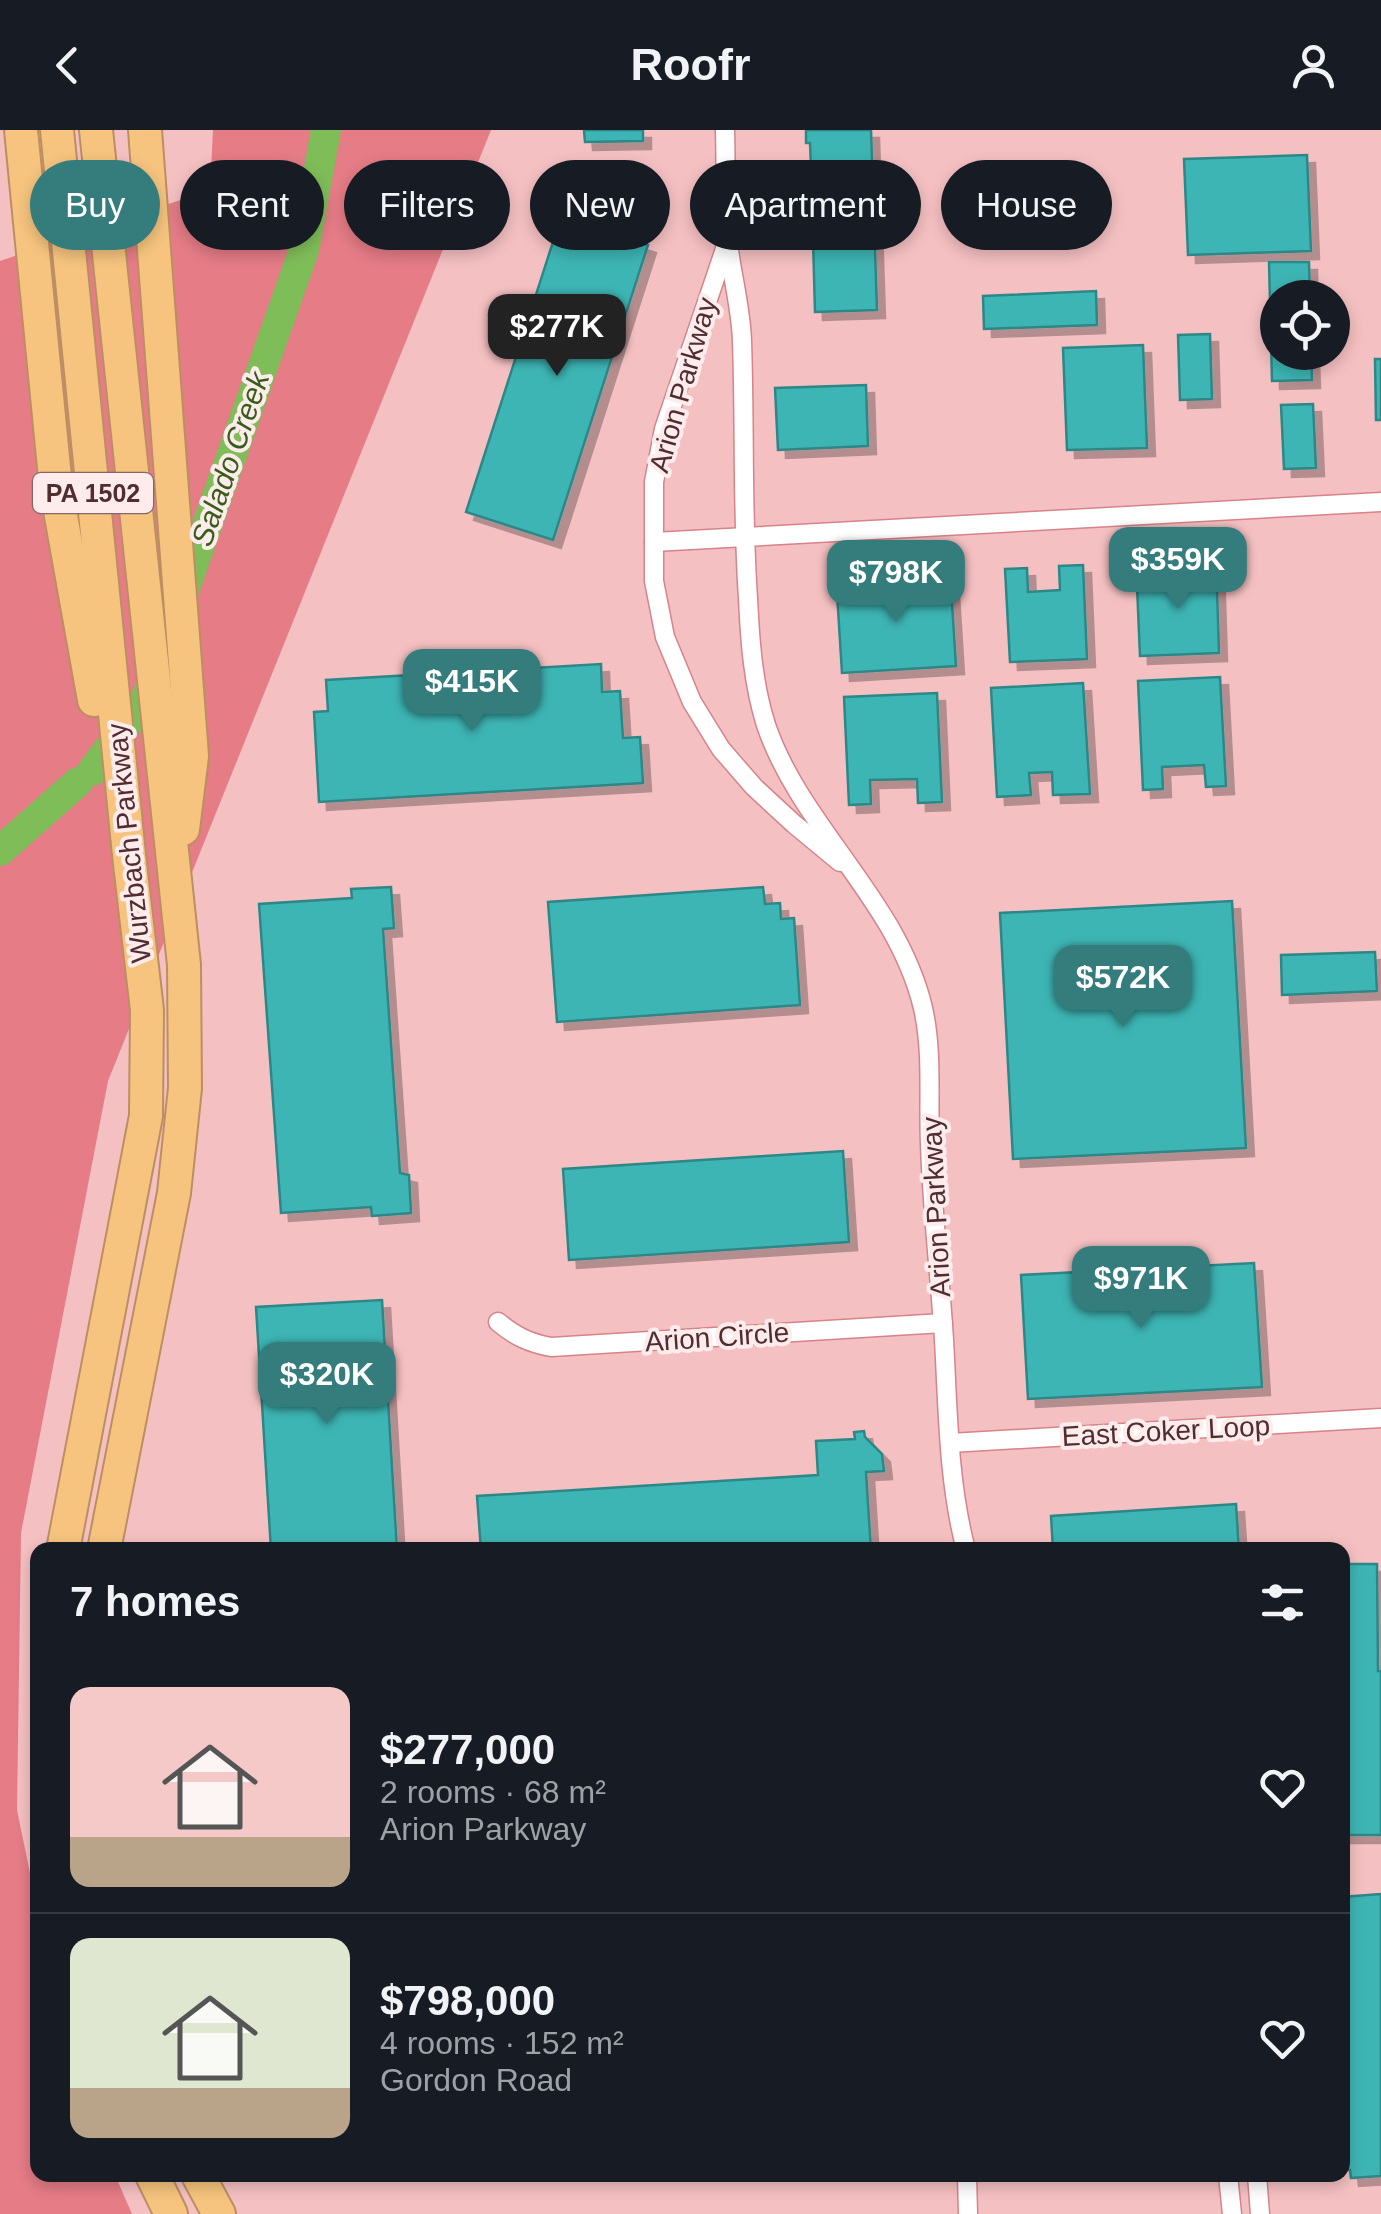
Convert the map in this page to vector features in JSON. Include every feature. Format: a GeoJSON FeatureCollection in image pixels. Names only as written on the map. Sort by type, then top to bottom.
{"type":"FeatureCollection","features":[{"type":"Feature","properties":{"kind":"highway"},"geometry":{"type":"LineString","coordinates":[[21,130],[56,488],[102,741],[129,855]]}},
{"type":"Feature","properties":{"kind":"highway","name":"Wurzbach Parkway"},"geometry":{"type":"LineString","coordinates":[[57,130],[146,1010],[146,1116],[65,1542]]}},
{"type":"Feature","properties":{"kind":"highway","name":"Wurzbach Parkway"},"geometry":{"type":"LineString","coordinates":[[96,130],[184,965],[185,1088],[174,1194],[106,1542]]}},
{"type":"Feature","properties":{"kind":"highway"},"geometry":{"type":"LineString","coordinates":[[145,130],[192,756],[176,888]]}},
{"type":"Feature","properties":{"kind":"highway"},"geometry":{"type":"LineString","coordinates":[[155,2182],[171,2214]]}},
{"type":"Feature","properties":{"kind":"highway"},"geometry":{"type":"LineString","coordinates":[[202,2182],[218,2214]]}},
{"type":"Feature","properties":{"kind":"street","name":"Arion Parkway"},"geometry":{"type":"LineString","coordinates":[[726,130],[727,160]]}},
{"type":"Feature","properties":{"kind":"street","name":"Arion Parkway"},"geometry":{"type":"LineString","coordinates":[[725,250],[664,429],[654,482],[654,581],[665,637],[692,702],[721,749],[794,824],[859,878]]}},
{"type":"Feature","properties":{"kind":"street","name":"Arion Parkway"},"geometry":{"type":"LineString","coordinates":[[729,250],[742,336],[744,537],[756,691],[767,728],[796,788],[859,878],[904,954],[922,1008],[950,1443],[956,1514],[964,1542]]}},
{"type":"Feature","properties":{"kind":"street"},"geometry":{"type":"LineString","coordinates":[[654,542],[1381,502]]}},
{"type":"Feature","properties":{"kind":"street","name":"Arion Circle"},"geometry":{"type":"LineString","coordinates":[[498,1322],[530,1344],[551,1347],[943,1323]]}},
{"type":"Feature","properties":{"kind":"street","name":"East Coker Loop"},"geometry":{"type":"LineString","coordinates":[[950,1443],[1381,1418]]}},
{"type":"Feature","properties":{"kind":"street"},"geometry":{"type":"LineString","coordinates":[[968,2182],[968,2214]]}},
{"type":"Feature","properties":{"kind":"street"},"geometry":{"type":"LineString","coordinates":[[1229,2182],[1232,2214]]}},
{"type":"Feature","properties":{"kind":"street"},"geometry":{"type":"LineString","coordinates":[[1258,2182],[1260,2214]]}},
{"type":"Feature","properties":{"kind":"shaded area"},"geometry":{"type":"Polygon","coordinates":[[[213,130],[491,130],[479,160],[344,160],[344,250],[443,250],[108,1081],[21,1533],[17,1810],[30,1873],[30,2182],[118,2182],[132,2214],[0,2214],[0,261],[33,250],[160,250],[160,207],[180,200],[180,250],[324,250],[324,160],[212,160],[213,130]]]}},
{"type":"Feature","properties":{"kind":"building"},"geometry":{"type":"Polygon","coordinates":[[[584,130],[643,130],[643,141],[585,142],[584,130]]]}},
{"type":"Feature","properties":{"kind":"building"},"geometry":{"type":"Polygon","coordinates":[[[806,130],[871,130],[872,160],[811,160],[810,143],[806,143],[806,130]]]}},
{"type":"Feature","properties":{"kind":"building"},"geometry":{"type":"Polygon","coordinates":[[[1307,155],[1311,251],[1188,255],[1184,159],[1307,155]]]}},
{"type":"Feature","properties":{"kind":"building"},"geometry":{"type":"Polygon","coordinates":[[[550,250],[646,250],[553,540],[466,512],[550,250]]]}},
{"type":"Feature","properties":{"kind":"building"},"geometry":{"type":"Polygon","coordinates":[[[813,250],[875,250],[877,310],[815,312],[813,250]]]}},
{"type":"Feature","properties":{"kind":"building"},"geometry":{"type":"Polygon","coordinates":[[[1269,262],[1309,262],[1310,280],[1269,280],[1269,262]]]}},
{"type":"Feature","properties":{"kind":"building"},"geometry":{"type":"Polygon","coordinates":[[[1096,291],[1097,325],[984,329],[983,296],[1096,291]]]}},
{"type":"Feature","properties":{"kind":"building"},"geometry":{"type":"Polygon","coordinates":[[[1210,334],[1212,399],[1180,400],[1178,335],[1210,334]]]}},
{"type":"Feature","properties":{"kind":"building"},"geometry":{"type":"Polygon","coordinates":[[[1143,345],[1147,448],[1067,450],[1063,348],[1143,345]]]}},
{"type":"Feature","properties":{"kind":"building"},"geometry":{"type":"Polygon","coordinates":[[[1375,359],[1381,359],[1381,420],[1376,420],[1375,359]]]}},
{"type":"Feature","properties":{"kind":"building"},"geometry":{"type":"Polygon","coordinates":[[[1272,370],[1312,370],[1312,380],[1272,381],[1272,370]]]}},
{"type":"Feature","properties":{"kind":"building"},"geometry":{"type":"Polygon","coordinates":[[[866,385],[868,446],[778,450],[775,388],[866,385]]]}},
{"type":"Feature","properties":{"kind":"building"},"geometry":{"type":"Polygon","coordinates":[[[1313,404],[1316,468],[1284,469],[1281,405],[1313,404]]]}},
{"type":"Feature","properties":{"kind":"building"},"geometry":{"type":"Polygon","coordinates":[[[1216,559],[1219,653],[1140,656],[1136,562],[1159,562],[1160,585],[1193,584],[1192,560],[1216,559]]]}},
{"type":"Feature","properties":{"kind":"building"},"geometry":{"type":"Polygon","coordinates":[[[1083,565],[1087,659],[1010,662],[1005,569],[1027,568],[1028,592],[1060,590],[1059,566],[1083,565]]]}},
{"type":"Feature","properties":{"kind":"building"},"geometry":{"type":"Polygon","coordinates":[[[950,572],[956,666],[842,673],[836,577],[878,575],[880,599],[911,598],[910,574],[950,572]]]}},
{"type":"Feature","properties":{"kind":"building"},"geometry":{"type":"Polygon","coordinates":[[[601,664],[602,692],[620,691],[623,738],[640,737],[643,783],[319,802],[314,712],[328,711],[326,680],[601,664]]]}},
{"type":"Feature","properties":{"kind":"building"},"geometry":{"type":"Polygon","coordinates":[[[1220,677],[1226,786],[1206,787],[1204,765],[1162,767],[1163,789],[1143,790],[1138,681],[1220,677]]]}},
{"type":"Feature","properties":{"kind":"building"},"geometry":{"type":"Polygon","coordinates":[[[1083,683],[1090,794],[1053,795],[1052,772],[1029,773],[1031,795],[997,797],[991,688],[1083,683]]]}},
{"type":"Feature","properties":{"kind":"building"},"geometry":{"type":"Polygon","coordinates":[[[937,693],[942,802],[918,803],[917,779],[870,780],[871,804],[849,805],[844,697],[937,693]]]}},
{"type":"Feature","properties":{"kind":"building"},"geometry":{"type":"Polygon","coordinates":[[[391,887],[394,928],[383,929],[400,1173],[409,1175],[411,1213],[372,1216],[371,1207],[281,1213],[259,904],[352,898],[351,889],[391,887]]]}},
{"type":"Feature","properties":{"kind":"building"},"geometry":{"type":"Polygon","coordinates":[[[763,887],[765,904],[780,903],[781,919],[794,918],[800,1005],[557,1022],[548,902],[763,887]]]}},
{"type":"Feature","properties":{"kind":"building"},"geometry":{"type":"Polygon","coordinates":[[[1232,901],[1246,1148],[1013,1159],[1000,913],[1232,901]]]}},
{"type":"Feature","properties":{"kind":"building"},"geometry":{"type":"Polygon","coordinates":[[[1375,952],[1377,991],[1282,995],[1281,955],[1375,952]]]}},
{"type":"Feature","properties":{"kind":"building"},"geometry":{"type":"Polygon","coordinates":[[[843,1151],[849,1242],[569,1260],[563,1169],[843,1151]]]}},
{"type":"Feature","properties":{"kind":"building"},"geometry":{"type":"Polygon","coordinates":[[[1254,1263],[1262,1387],[1028,1399],[1021,1275],[1254,1263]]]}},
{"type":"Feature","properties":{"kind":"building"},"geometry":{"type":"Polygon","coordinates":[[[382,1300],[397,1542],[271,1542],[256,1307],[382,1300]]]}},
{"type":"Feature","properties":{"kind":"building"},"geometry":{"type":"Polygon","coordinates":[[[864,1431],[882,1454],[884,1471],[866,1472],[870,1542],[480,1542],[477,1496],[818,1475],[816,1441],[855,1439],[854,1432],[864,1431]]]}},
{"type":"Feature","properties":{"kind":"building"},"geometry":{"type":"Polygon","coordinates":[[[1236,1504],[1238,1542],[1053,1542],[1051,1516],[1236,1504]]]}},
{"type":"Feature","properties":{"kind":"building"},"geometry":{"type":"Polygon","coordinates":[[[1350,1564],[1377,1564],[1381,1835],[1350,1835],[1350,1564]]]}},
{"type":"Feature","properties":{"kind":"building"},"geometry":{"type":"Polygon","coordinates":[[[1381,1894],[1381,2176],[1351,2178],[1350,2170],[1350,1896],[1381,1894]]]}},
{"type":"Feature","properties":{"kind":"waterway","name":"Salado Creek"},"geometry":{"type":"LineString","coordinates":[[180,602],[304,250],[326,130]]}},
{"type":"Feature","properties":{"kind":"waterway","name":"Salado Creek"},"geometry":{"type":"LineString","coordinates":[[92,771],[146,699],[156,669]]}},
{"type":"Feature","properties":{"kind":"waterway","name":"Salado Creek"},"geometry":{"type":"LineString","coordinates":[[0,851],[78,782]]}}]}
